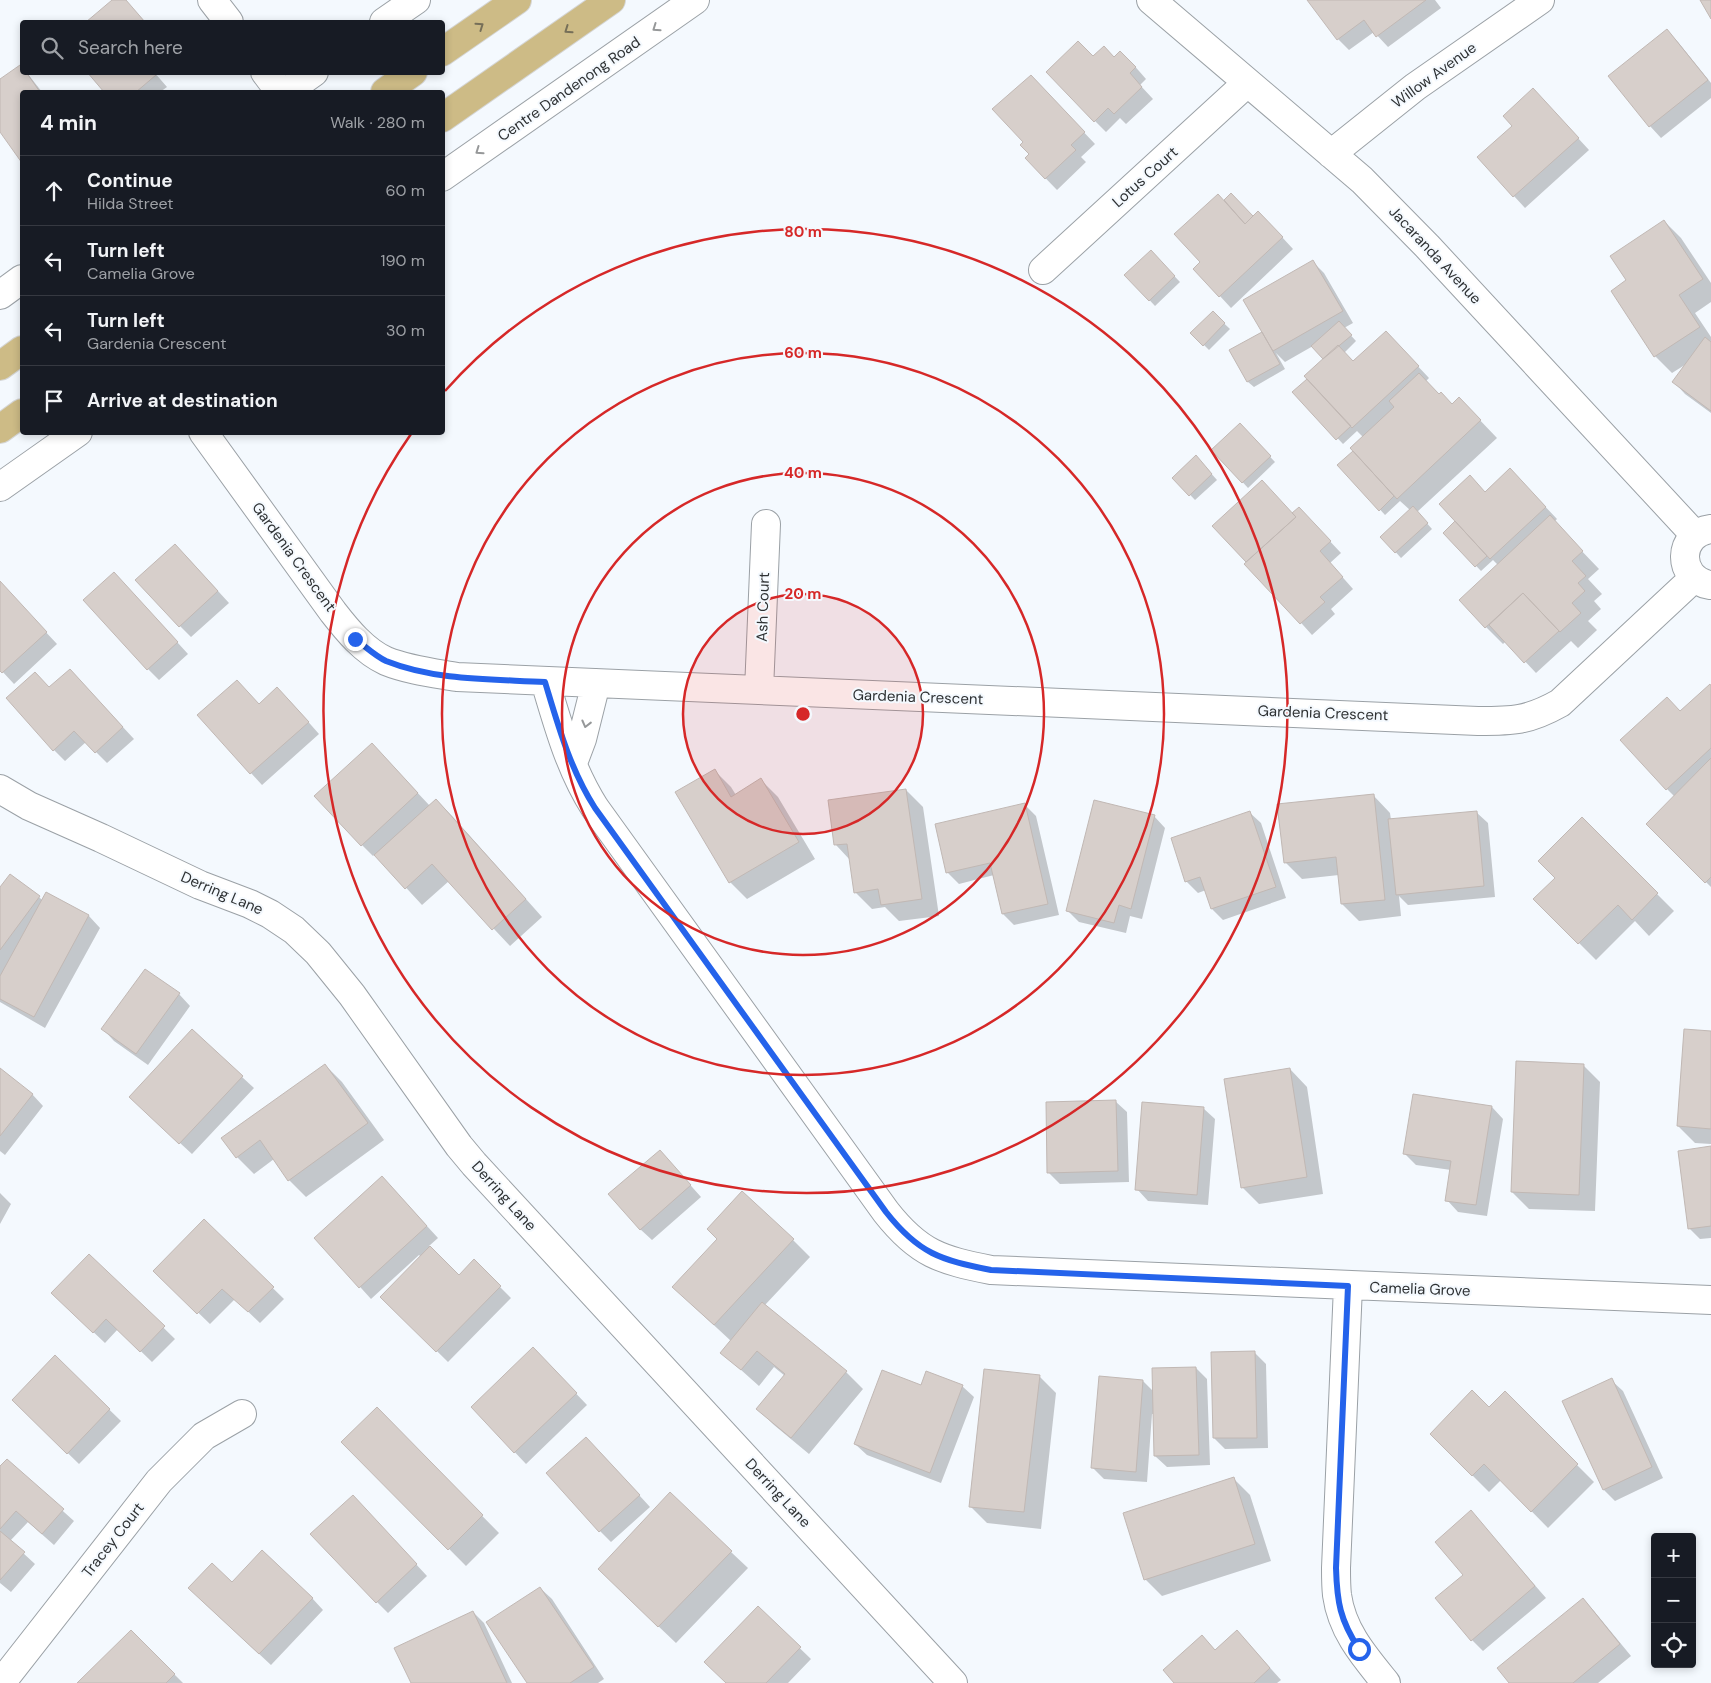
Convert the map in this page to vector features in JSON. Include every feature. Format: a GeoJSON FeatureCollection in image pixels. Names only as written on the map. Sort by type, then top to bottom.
{"type":"FeatureCollection","features":[{"type":"Feature","properties":{"kind":"main road"},"geometry":{"type":"LineString","coordinates":[[445,50],[517,0]]}},
{"type":"Feature","properties":{"kind":"main road"},"geometry":{"type":"LineString","coordinates":[[445,116],[611,0]]}},
{"type":"Feature","properties":{"kind":"main road"},"geometry":{"type":"LineString","coordinates":[[388,90],[409,75]]}},
{"type":"Feature","properties":{"kind":"main road"},"geometry":{"type":"LineString","coordinates":[[0,366],[20,351]]}},
{"type":"Feature","properties":{"kind":"main road"},"geometry":{"type":"LineString","coordinates":[[0,429],[20,414]]}},
{"type":"Feature","properties":{"kind":"street"},"geometry":{"type":"LineString","coordinates":[[212,0],[227,20]]}},
{"type":"Feature","properties":{"kind":"street"},"geometry":{"type":"LineString","coordinates":[[387,20],[416,0]]}},
{"type":"Feature","properties":{"kind":"street","name":"Centre Dandenong Road"},"geometry":{"type":"LineString","coordinates":[[445,175],[695,0]]}},
{"type":"Feature","properties":{"kind":"street","name":"Jacaranda Avenue"},"geometry":{"type":"LineString","coordinates":[[1151,0],[1383,200],[1703,532]]}},
{"type":"Feature","properties":{"kind":"street","name":"Willow Avenue"},"geometry":{"type":"LineString","coordinates":[[1331,154],[1415,87],[1540,0]]}},
{"type":"Feature","properties":{"kind":"street"},"geometry":{"type":"LineString","coordinates":[[267,75],[278,90]]}},
{"type":"Feature","properties":{"kind":"street"},"geometry":{"type":"LineString","coordinates":[[289,90],[310,75]]}},
{"type":"Feature","properties":{"kind":"street","name":"Lotus Court"},"geometry":{"type":"LineString","coordinates":[[1043,270],[1247,83]]}},
{"type":"Feature","properties":{"kind":"street"},"geometry":{"type":"LineString","coordinates":[[0,295],[20,280]]}},
{"type":"Feature","properties":{"kind":"street"},"geometry":{"type":"LineString","coordinates":[[0,487],[74,435]]}},
{"type":"Feature","properties":{"kind":"street","name":"Gardenia Crescent"},"geometry":{"type":"LineString","coordinates":[[205,435],[343,626],[355,639],[385,660],[421,671],[457,677],[1478,721],[1522,720],[1544,713],[1560,703],[1702,581]]}},
{"type":"Feature","properties":{"kind":"street","name":"Ash Court"},"geometry":{"type":"LineString","coordinates":[[759,690],[766,524]]}},
{"type":"Feature","properties":{"kind":"street"},"geometry":{"type":"LineString","coordinates":[[1702,581],[1689,572],[1685,557],[1686,548],[1703,532]]}},
{"type":"Feature","properties":{"kind":"street","name":"Camelia Grove"},"geometry":{"type":"LineString","coordinates":[[545,682],[563,741],[577,776],[595,808],[858,1174],[902,1232],[923,1248],[939,1257],[991,1270],[1711,1300]]}},
{"type":"Feature","properties":{"kind":"street"},"geometry":{"type":"LineString","coordinates":[[573,763],[582,739],[596,683]]}},
{"type":"Feature","properties":{"kind":"street","name":"Derring Lane"},"geometry":{"type":"LineString","coordinates":[[1,788],[37,810],[200,885],[250,904],[270,914],[294,930],[318,952],[352,995],[459,1146],[474,1164],[953,1683]]}},
{"type":"Feature","properties":{"kind":"street"},"geometry":{"type":"LineString","coordinates":[[1348,1286],[1336,1568],[1337,1595],[1341,1614],[1348,1632],[1386,1683]]}},
{"type":"Feature","properties":{"kind":"street","name":"Tracey Court"},"geometry":{"type":"LineString","coordinates":[[1,1683],[159,1481],[204,1436],[242,1414]]}},
{"type":"Feature","properties":{"kind":"building"},"geometry":{"type":"Polygon","coordinates":[[[112,0],[126,0],[143,20],[88,20],[112,0]]]}},
{"type":"Feature","properties":{"kind":"building"},"geometry":{"type":"Polygon","coordinates":[[[1307,0],[1426,0],[1376,37],[1364,20],[1337,40],[1307,0]]]}},
{"type":"Feature","properties":{"kind":"building"},"geometry":{"type":"Polygon","coordinates":[[[1700,0],[1711,0],[1711,19],[1700,0]]]}},
{"type":"Feature","properties":{"kind":"building"},"geometry":{"type":"Polygon","coordinates":[[[1667,29],[1708,80],[1649,127],[1608,76],[1667,29]]]}},
{"type":"Feature","properties":{"kind":"building"},"geometry":{"type":"Polygon","coordinates":[[[1078,41],[1093,56],[1104,46],[1114,57],[1120,51],[1136,67],[1130,73],[1142,87],[1114,114],[1108,108],[1094,122],[1046,72],[1078,41]]]}},
{"type":"Feature","properties":{"kind":"building"},"geometry":{"type":"Polygon","coordinates":[[[20,65],[20,75],[28,75],[39,90],[20,90],[20,160],[0,132],[0,79],[20,65]]]}},
{"type":"Feature","properties":{"kind":"building"},"geometry":{"type":"Polygon","coordinates":[[[90,75],[156,75],[138,90],[102,90],[90,75]]]}},
{"type":"Feature","properties":{"kind":"building"},"geometry":{"type":"Polygon","coordinates":[[[1031,75],[1085,132],[1071,145],[1076,150],[1045,179],[1025,158],[1029,154],[1020,145],[1023,142],[992,109],[1031,75]]]}},
{"type":"Feature","properties":{"kind":"building"},"geometry":{"type":"Polygon","coordinates":[[[1533,88],[1579,138],[1513,197],[1477,157],[1512,126],[1503,116],[1533,88]]]}},
{"type":"Feature","properties":{"kind":"building"},"geometry":{"type":"Polygon","coordinates":[[[1231,193],[1253,216],[1245,224],[1224,200],[1231,193]]]}},
{"type":"Feature","properties":{"kind":"building"},"geometry":{"type":"Polygon","coordinates":[[[1218,194],[1245,224],[1258,211],[1283,237],[1219,297],[1193,269],[1200,262],[1174,234],[1218,194]]]}},
{"type":"Feature","properties":{"kind":"building"},"geometry":{"type":"Polygon","coordinates":[[[1664,220],[1703,279],[1679,295],[1700,327],[1654,357],[1611,291],[1626,280],[1610,256],[1664,220]]]}},
{"type":"Feature","properties":{"kind":"building"},"geometry":{"type":"Polygon","coordinates":[[[1151,250],[1175,276],[1149,301],[1124,275],[1151,250]]]}},
{"type":"Feature","properties":{"kind":"building"},"geometry":{"type":"Polygon","coordinates":[[[1313,260],[1343,311],[1273,351],[1243,300],[1313,260]]]}},
{"type":"Feature","properties":{"kind":"building"},"geometry":{"type":"Polygon","coordinates":[[[1213,311],[1225,323],[1203,346],[1190,333],[1213,311]]]}},
{"type":"Feature","properties":{"kind":"building"},"geometry":{"type":"Polygon","coordinates":[[[1339,321],[1352,335],[1323,359],[1311,346],[1339,321]]]}},
{"type":"Feature","properties":{"kind":"building"},"geometry":{"type":"Polygon","coordinates":[[[1386,331],[1419,366],[1352,428],[1304,376],[1338,345],[1353,361],[1386,331]]]}},
{"type":"Feature","properties":{"kind":"building"},"geometry":{"type":"Polygon","coordinates":[[[1262,332],[1280,364],[1247,382],[1229,350],[1262,332]]]}},
{"type":"Feature","properties":{"kind":"building"},"geometry":{"type":"Polygon","coordinates":[[[1705,337],[1711,342],[1711,411],[1672,382],[1705,337]]]}},
{"type":"Feature","properties":{"kind":"building"},"geometry":{"type":"Polygon","coordinates":[[[1419,373],[1439,394],[1441,392],[1452,404],[1459,397],[1481,420],[1397,499],[1350,448],[1394,407],[1389,401],[1419,373]]]}},
{"type":"Feature","properties":{"kind":"building"},"geometry":{"type":"Polygon","coordinates":[[[1307,379],[1351,426],[1336,440],[1292,392],[1307,379]]]}},
{"type":"Feature","properties":{"kind":"building"},"geometry":{"type":"Polygon","coordinates":[[[1240,423],[1271,456],[1242,483],[1211,450],[1240,423]]]}},
{"type":"Feature","properties":{"kind":"building"},"geometry":{"type":"Polygon","coordinates":[[[1353,451],[1394,496],[1379,511],[1337,465],[1353,451]]]}},
{"type":"Feature","properties":{"kind":"building"},"geometry":{"type":"Polygon","coordinates":[[[1196,455],[1212,474],[1189,496],[1172,478],[1196,455]]]}},
{"type":"Feature","properties":{"kind":"building"},"geometry":{"type":"Polygon","coordinates":[[[1510,468],[1546,507],[1490,559],[1439,504],[1470,475],[1485,492],[1510,468]]]}},
{"type":"Feature","properties":{"kind":"building"},"geometry":{"type":"Polygon","coordinates":[[[1262,480],[1296,517],[1246,562],[1212,526],[1262,480]]]}},
{"type":"Feature","properties":{"kind":"building"},"geometry":{"type":"Polygon","coordinates":[[[1413,506],[1428,523],[1395,553],[1380,537],[1413,506]]]}},
{"type":"Feature","properties":{"kind":"building"},"geometry":{"type":"Polygon","coordinates":[[[1299,507],[1331,541],[1320,551],[1343,577],[1320,597],[1325,602],[1300,624],[1244,564],[1296,517],[1292,513],[1299,507]]]}},
{"type":"Feature","properties":{"kind":"building"},"geometry":{"type":"Polygon","coordinates":[[[1550,515],[1583,551],[1572,561],[1586,576],[1578,583],[1585,591],[1572,603],[1581,613],[1560,632],[1523,593],[1485,628],[1459,600],[1550,515]]]}},
{"type":"Feature","properties":{"kind":"building"},"geometry":{"type":"Polygon","coordinates":[[[1455,521],[1487,556],[1475,567],[1443,533],[1455,521]]]}},
{"type":"Feature","properties":{"kind":"building"},"geometry":{"type":"Polygon","coordinates":[[[175,544],[218,591],[179,627],[135,580],[175,544]]]}},
{"type":"Feature","properties":{"kind":"building"},"geometry":{"type":"Polygon","coordinates":[[[114,572],[178,642],[147,670],[83,600],[114,572]]]}},
{"type":"Feature","properties":{"kind":"building"},"geometry":{"type":"Polygon","coordinates":[[[0,581],[47,632],[2,673],[0,671],[0,581]]]}},
{"type":"Feature","properties":{"kind":"building"},"geometry":{"type":"Polygon","coordinates":[[[1523,593],[1559,631],[1524,663],[1489,625],[1523,593]]]}},
{"type":"Feature","properties":{"kind":"building"},"geometry":{"type":"Polygon","coordinates":[[[70,669],[123,727],[95,753],[74,731],[53,751],[6,698],[35,672],[49,687],[70,669]]]}},
{"type":"Feature","properties":{"kind":"building"},"geometry":{"type":"Polygon","coordinates":[[[237,680],[259,704],[277,687],[309,722],[250,774],[197,715],[237,680]]]}},
{"type":"Feature","properties":{"kind":"building"},"geometry":{"type":"Polygon","coordinates":[[[1710,684],[1711,748],[1666,790],[1620,740],[1667,697],[1680,711],[1710,684]]]}},
{"type":"Feature","properties":{"kind":"building"},"geometry":{"type":"Polygon","coordinates":[[[372,743],[418,793],[361,846],[314,796],[372,743]]]}},
{"type":"Feature","properties":{"kind":"building"},"geometry":{"type":"Polygon","coordinates":[[[1711,758],[1711,877],[1705,883],[1646,824],[1711,758]]]}},
{"type":"Feature","properties":{"kind":"building"},"geometry":{"type":"Polygon","coordinates":[[[715,769],[731,797],[761,778],[799,842],[729,883],[675,792],[715,769]]]}},
{"type":"Feature","properties":{"kind":"building"},"geometry":{"type":"Polygon","coordinates":[[[906,789],[922,899],[881,905],[878,889],[854,893],[847,844],[834,845],[828,800],[906,789]]]}},
{"type":"Feature","properties":{"kind":"building"},"geometry":{"type":"Polygon","coordinates":[[[1374,794],[1385,900],[1341,904],[1336,857],[1284,863],[1277,804],[1374,794]]]}},
{"type":"Feature","properties":{"kind":"building"},"geometry":{"type":"Polygon","coordinates":[[[436,799],[526,899],[492,930],[432,864],[405,889],[374,855],[436,799]]]}},
{"type":"Feature","properties":{"kind":"building"},"geometry":{"type":"Polygon","coordinates":[[[1094,800],[1155,815],[1131,909],[1119,905],[1114,923],[1066,911],[1094,800]]]}},
{"type":"Feature","properties":{"kind":"building"},"geometry":{"type":"Polygon","coordinates":[[[1025,803],[1048,904],[1002,914],[990,863],[946,873],[935,824],[1025,803]]]}},
{"type":"Feature","properties":{"kind":"building"},"geometry":{"type":"Polygon","coordinates":[[[1250,811],[1276,887],[1211,909],[1200,877],[1185,882],[1171,838],[1250,811]]]}},
{"type":"Feature","properties":{"kind":"building"},"geometry":{"type":"Polygon","coordinates":[[[1477,811],[1484,886],[1396,895],[1388,819],[1477,811]]]}},
{"type":"Feature","properties":{"kind":"building"},"geometry":{"type":"Polygon","coordinates":[[[1582,817],[1658,893],[1632,920],[1618,905],[1578,944],[1533,899],[1555,878],[1538,861],[1582,817]]]}},
{"type":"Feature","properties":{"kind":"building"},"geometry":{"type":"Polygon","coordinates":[[[10,874],[40,896],[0,950],[0,887],[10,874]]]}},
{"type":"Feature","properties":{"kind":"building"},"geometry":{"type":"Polygon","coordinates":[[[46,892],[89,915],[34,1017],[0,999],[0,976],[46,892]]]}},
{"type":"Feature","properties":{"kind":"building"},"geometry":{"type":"Polygon","coordinates":[[[145,969],[180,993],[136,1054],[101,1029],[145,969]]]}},
{"type":"Feature","properties":{"kind":"building"},"geometry":{"type":"Polygon","coordinates":[[[192,1029],[243,1076],[179,1144],[129,1097],[192,1029]]]}},
{"type":"Feature","properties":{"kind":"building"},"geometry":{"type":"Polygon","coordinates":[[[1684,1029],[1711,1031],[1711,1129],[1677,1126],[1684,1029]]]}},
{"type":"Feature","properties":{"kind":"building"},"geometry":{"type":"Polygon","coordinates":[[[1516,1061],[1584,1064],[1579,1195],[1511,1192],[1516,1061]]]}},
{"type":"Feature","properties":{"kind":"building"},"geometry":{"type":"Polygon","coordinates":[[[325,1064],[368,1123],[288,1181],[260,1140],[236,1158],[221,1138],[325,1064]]]}},
{"type":"Feature","properties":{"kind":"building"},"geometry":{"type":"Polygon","coordinates":[[[0,1068],[33,1094],[0,1136],[0,1068]]]}},
{"type":"Feature","properties":{"kind":"building"},"geometry":{"type":"Polygon","coordinates":[[[1290,1068],[1307,1177],[1241,1188],[1224,1079],[1290,1068]]]}},
{"type":"Feature","properties":{"kind":"building"},"geometry":{"type":"Polygon","coordinates":[[[1413,1094],[1492,1106],[1476,1205],[1445,1201],[1451,1161],[1403,1154],[1413,1094]]]}},
{"type":"Feature","properties":{"kind":"building"},"geometry":{"type":"Polygon","coordinates":[[[1116,1100],[1118,1171],[1047,1173],[1046,1102],[1116,1100]]]}},
{"type":"Feature","properties":{"kind":"building"},"geometry":{"type":"Polygon","coordinates":[[[1142,1102],[1204,1107],[1197,1195],[1135,1190],[1142,1102]]]}},
{"type":"Feature","properties":{"kind":"building"},"geometry":{"type":"Polygon","coordinates":[[[1711,1146],[1711,1226],[1688,1229],[1678,1151],[1711,1146]]]}},
{"type":"Feature","properties":{"kind":"building"},"geometry":{"type":"Polygon","coordinates":[[[660,1150],[691,1185],[640,1230],[608,1194],[660,1150]]]}},
{"type":"Feature","properties":{"kind":"building"},"geometry":{"type":"Polygon","coordinates":[[[382,1176],[427,1226],[359,1288],[314,1238],[382,1176]]]}},
{"type":"Feature","properties":{"kind":"building"},"geometry":{"type":"Polygon","coordinates":[[[742,1191],[794,1239],[714,1325],[672,1287],[717,1239],[707,1229],[742,1191]]]}},
{"type":"Feature","properties":{"kind":"building"},"geometry":{"type":"Polygon","coordinates":[[[204,1219],[274,1287],[248,1312],[222,1289],[197,1314],[153,1271],[204,1219]]]}},
{"type":"Feature","properties":{"kind":"building"},"geometry":{"type":"Polygon","coordinates":[[[430,1246],[459,1275],[474,1259],[501,1286],[436,1352],[380,1297],[430,1246]]]}},
{"type":"Feature","properties":{"kind":"building"},"geometry":{"type":"Polygon","coordinates":[[[89,1254],[165,1326],[140,1352],[106,1319],[93,1333],[51,1293],[89,1254]]]}},
{"type":"Feature","properties":{"kind":"building"},"geometry":{"type":"Polygon","coordinates":[[[762,1302],[847,1371],[791,1438],[756,1409],[785,1374],[757,1351],[741,1370],[720,1353],[762,1302]]]}},
{"type":"Feature","properties":{"kind":"building"},"geometry":{"type":"Polygon","coordinates":[[[533,1347],[577,1393],[514,1453],[471,1407],[533,1347]]]}},
{"type":"Feature","properties":{"kind":"building"},"geometry":{"type":"Polygon","coordinates":[[[1255,1351],[1257,1438],[1213,1438],[1211,1352],[1255,1351]]]}},
{"type":"Feature","properties":{"kind":"building"},"geometry":{"type":"Polygon","coordinates":[[[55,1355],[110,1409],[67,1454],[12,1400],[55,1355]]]}},
{"type":"Feature","properties":{"kind":"building"},"geometry":{"type":"Polygon","coordinates":[[[1196,1367],[1199,1455],[1154,1456],[1152,1368],[1196,1367]]]}},
{"type":"Feature","properties":{"kind":"building"},"geometry":{"type":"Polygon","coordinates":[[[984,1369],[1040,1375],[1024,1512],[969,1507],[984,1369]]]}},
{"type":"Feature","properties":{"kind":"building"},"geometry":{"type":"Polygon","coordinates":[[[882,1370],[921,1385],[926,1371],[963,1385],[930,1473],[854,1444],[882,1370]]]}},
{"type":"Feature","properties":{"kind":"building"},"geometry":{"type":"Polygon","coordinates":[[[1099,1376],[1143,1380],[1136,1472],[1091,1468],[1099,1376]]]}},
{"type":"Feature","properties":{"kind":"building"},"geometry":{"type":"Polygon","coordinates":[[[1612,1378],[1652,1467],[1603,1490],[1562,1401],[1612,1378]]]}},
{"type":"Feature","properties":{"kind":"building"},"geometry":{"type":"Polygon","coordinates":[[[1472,1390],[1489,1407],[1505,1391],[1578,1464],[1531,1512],[1484,1464],[1472,1476],[1430,1434],[1472,1390]]]}},
{"type":"Feature","properties":{"kind":"building"},"geometry":{"type":"Polygon","coordinates":[[[377,1407],[483,1515],[448,1550],[341,1442],[377,1407]]]}},
{"type":"Feature","properties":{"kind":"building"},"geometry":{"type":"Polygon","coordinates":[[[586,1437],[640,1495],[599,1532],[546,1473],[586,1437]]]}},
{"type":"Feature","properties":{"kind":"building"},"geometry":{"type":"Polygon","coordinates":[[[7,1459],[64,1509],[42,1534],[16,1511],[0,1529],[0,1466],[7,1459]]]}},
{"type":"Feature","properties":{"kind":"building"},"geometry":{"type":"Polygon","coordinates":[[[1234,1477],[1255,1544],[1144,1580],[1123,1513],[1234,1477]]]}},
{"type":"Feature","properties":{"kind":"building"},"geometry":{"type":"Polygon","coordinates":[[[670,1492],[732,1551],[658,1627],[598,1569],[670,1492]]]}},
{"type":"Feature","properties":{"kind":"building"},"geometry":{"type":"Polygon","coordinates":[[[353,1495],[417,1564],[376,1603],[310,1534],[353,1495]]]}},
{"type":"Feature","properties":{"kind":"building"},"geometry":{"type":"Polygon","coordinates":[[[1471,1510],[1535,1586],[1471,1641],[1435,1598],[1463,1575],[1435,1542],[1471,1510]]]}},
{"type":"Feature","properties":{"kind":"building"},"geometry":{"type":"Polygon","coordinates":[[[0,1531],[25,1552],[0,1580],[0,1531]]]}},
{"type":"Feature","properties":{"kind":"building"},"geometry":{"type":"Polygon","coordinates":[[[262,1550],[313,1598],[259,1654],[188,1588],[212,1563],[232,1582],[262,1550]]]}},
{"type":"Feature","properties":{"kind":"building"},"geometry":{"type":"Polygon","coordinates":[[[540,1587],[594,1667],[570,1683],[527,1683],[486,1622],[540,1587]]]}},
{"type":"Feature","properties":{"kind":"building"},"geometry":{"type":"Polygon","coordinates":[[[1583,1598],[1620,1644],[1573,1683],[1509,1683],[1497,1668],[1583,1598]]]}},
{"type":"Feature","properties":{"kind":"building"},"geometry":{"type":"Polygon","coordinates":[[[758,1606],[801,1647],[766,1683],[726,1683],[704,1662],[758,1606]]]}},
{"type":"Feature","properties":{"kind":"building"},"geometry":{"type":"Polygon","coordinates":[[[473,1611],[507,1683],[411,1683],[394,1648],[473,1611]]]}},
{"type":"Feature","properties":{"kind":"building"},"geometry":{"type":"Polygon","coordinates":[[[131,1630],[175,1674],[166,1683],[77,1683],[131,1630]]]}},
{"type":"Feature","properties":{"kind":"building"},"geometry":{"type":"Polygon","coordinates":[[[1237,1630],[1270,1668],[1254,1683],[1174,1683],[1163,1670],[1202,1635],[1215,1650],[1237,1630]]]}},
{"type":"Feature","properties":{"kind":"route"},"geometry":{"type":"LineString","coordinates":[[355,639],[385,660],[412,669],[457,677],[545,682],[563,741],[577,776],[595,808],[886,1212],[910,1240],[939,1257],[991,1270],[1348,1286],[1336,1568],[1337,1595],[1341,1614],[1348,1632],[1359,1649]]}}]}
